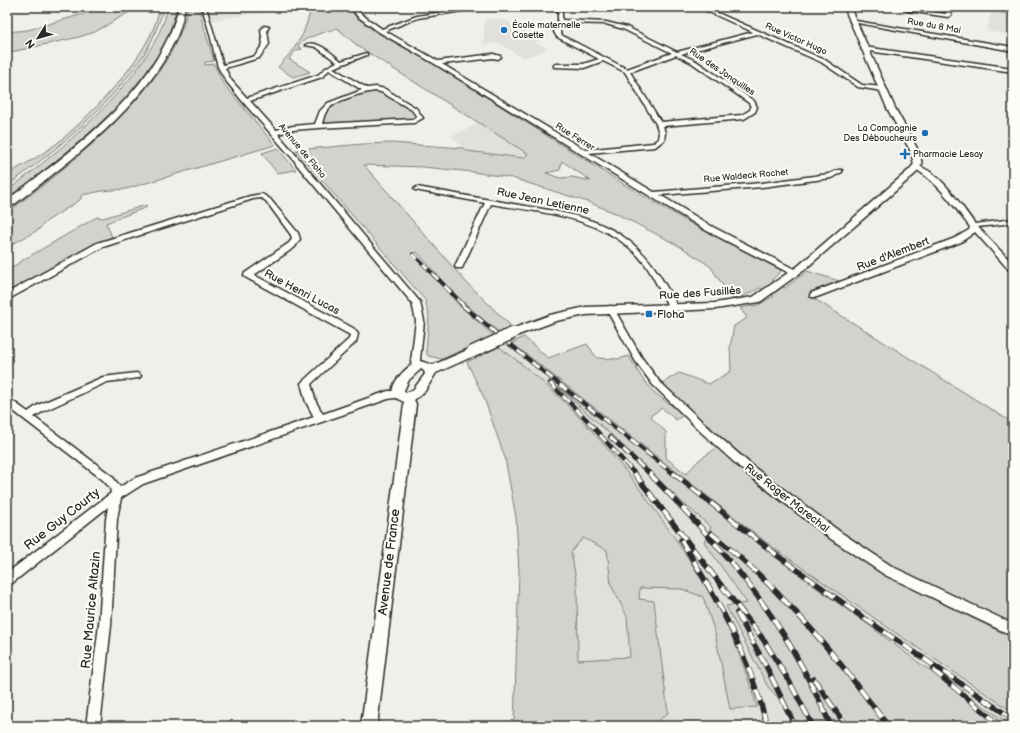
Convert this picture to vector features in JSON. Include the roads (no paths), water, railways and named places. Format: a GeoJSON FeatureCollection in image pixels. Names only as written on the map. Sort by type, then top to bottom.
{"type":"FeatureCollection","features":[{"type":"Feature","properties":{"kind":"main road"},"geometry":{"type":"LineString","coordinates":[[7,205],[70,155],[120,108],[138,88],[159,62],[172,39],[178,24],[182,7]]}},
{"type":"Feature","properties":{"kind":"street","name":"Avenue de Floha"},"geometry":{"type":"LineString","coordinates":[[204,7],[214,40],[215,50],[221,67],[229,82],[416,302],[420,315],[415,362],[416,367]]}},
{"type":"Feature","properties":{"kind":"street","name":"Rue Ferrer"},"geometry":{"type":"LineString","coordinates":[[353,7],[359,15],[381,31],[437,63],[710,229],[795,273]]}},
{"type":"Feature","properties":{"kind":"street"},"geometry":{"type":"LineString","coordinates":[[381,31],[417,16],[484,7]]}},
{"type":"Feature","properties":{"kind":"street"},"geometry":{"type":"LineString","coordinates":[[527,7],[561,8],[557,32],[559,36],[628,71],[659,124],[662,133],[661,140],[655,145],[588,150],[583,152]]}},
{"type":"Feature","properties":{"kind":"street","name":"Rue Victor Hugo"},"geometry":{"type":"LineString","coordinates":[[700,7],[823,61],[860,86],[882,89]]}},
{"type":"Feature","properties":{"kind":"street"},"geometry":{"type":"LineString","coordinates":[[847,7],[882,89],[915,152],[918,164],[916,167],[927,172],[938,181],[974,226],[1013,269]]}},
{"type":"Feature","properties":{"kind":"street"},"geometry":{"type":"LineString","coordinates":[[902,7],[908,10],[948,16],[947,7]]}},
{"type":"Feature","properties":{"kind":"street","name":"Rue des Jonquilles"},"geometry":{"type":"LineString","coordinates":[[560,21],[613,24],[625,28],[694,62],[752,102],[754,107],[753,111],[744,117],[659,124]]}},
{"type":"Feature","properties":{"kind":"street","name":"Rue du 8 Mai"},"geometry":{"type":"LineString","coordinates":[[852,21],[1013,49]]}},
{"type":"Feature","properties":{"kind":"street"},"geometry":{"type":"LineString","coordinates":[[221,67],[257,57],[266,44],[264,30],[266,27]]}},
{"type":"Feature","properties":{"kind":"street"},"geometry":{"type":"LineString","coordinates":[[628,71],[678,53],[758,32]]}},
{"type":"Feature","properties":{"kind":"street"},"geometry":{"type":"LineString","coordinates":[[308,45],[317,46],[341,63]]}},
{"type":"Feature","properties":{"kind":"street"},"geometry":{"type":"LineString","coordinates":[[864,49],[1013,70]]}},
{"type":"Feature","properties":{"kind":"street"},"geometry":{"type":"LineString","coordinates":[[245,101],[320,76],[329,68],[365,54]]}},
{"type":"Feature","properties":{"kind":"street"},"geometry":{"type":"LineString","coordinates":[[437,63],[493,56],[498,57]]}},
{"type":"Feature","properties":{"kind":"street"},"geometry":{"type":"LineString","coordinates":[[556,66],[584,66],[604,59]]}},
{"type":"Feature","properties":{"kind":"street"},"geometry":{"type":"LineString","coordinates":[[329,68],[339,72],[366,90]]}},
{"type":"Feature","properties":{"kind":"street"},"geometry":{"type":"LineString","coordinates":[[273,133],[293,128],[414,121],[420,118],[414,109],[383,90],[376,88],[366,90],[325,107],[318,126]]}},
{"type":"Feature","properties":{"kind":"street","name":"Rue des Fusillés"},"geometry":{"type":"LineString","coordinates":[[431,371],[513,333],[567,315],[610,309],[715,306],[756,300],[764,296],[795,273],[916,167]]}},
{"type":"Feature","properties":{"kind":"street","name":"Rue Waldeck Rochet"},"geometry":{"type":"LineString","coordinates":[[652,194],[770,184],[831,176],[840,171]]}},
{"type":"Feature","properties":{"kind":"street","name":"Rue Jean Letienne"},"geometry":{"type":"LineString","coordinates":[[417,189],[581,218],[614,232],[636,249],[648,262],[667,294],[673,308]]}},
{"type":"Feature","properties":{"kind":"street","name":"Rue Henri Lucas"},"geometry":{"type":"LineString","coordinates":[[7,298],[100,246],[118,238],[252,197],[262,196],[268,200],[295,235],[296,239],[292,245],[248,275],[350,330],[354,334],[353,340],[306,383],[311,402],[320,418]]}},
{"type":"Feature","properties":{"kind":"street"},"geometry":{"type":"LineString","coordinates":[[459,266],[489,202]]}},
{"type":"Feature","properties":{"kind":"street"},"geometry":{"type":"LineString","coordinates":[[974,226],[1013,221]]}},
{"type":"Feature","properties":{"kind":"street","name":"Rue d'Alembert"},"geometry":{"type":"LineString","coordinates":[[814,295],[958,240],[964,234],[972,231],[974,226]]}},
{"type":"Feature","properties":{"kind":"street","name":"Rue Roger Marechal"},"geometry":{"type":"LineString","coordinates":[[610,309],[639,360],[656,383],[751,471],[835,535],[889,571],[1013,630]]}},
{"type":"Feature","properties":{"kind":"street"},"geometry":{"type":"LineString","coordinates":[[425,366],[431,371],[431,374],[415,395],[403,396],[398,388],[416,367],[425,366]]}},
{"type":"Feature","properties":{"kind":"street"},"geometry":{"type":"LineString","coordinates":[[28,416],[42,408],[106,380],[136,376]]}},
{"type":"Feature","properties":{"kind":"street","name":"Rue Guy Courty"},"geometry":{"type":"LineString","coordinates":[[7,580],[115,496],[139,480],[388,395],[403,396]]}},
{"type":"Feature","properties":{"kind":"street","name":"Avenue de France"},"geometry":{"type":"LineString","coordinates":[[369,726],[410,404],[403,396]]}},
{"type":"Feature","properties":{"kind":"street"},"geometry":{"type":"LineString","coordinates":[[7,401],[114,484],[116,490],[115,496]]}},
{"type":"Feature","properties":{"kind":"street","name":"Rue Maurice Altazin"},"geometry":{"type":"LineString","coordinates":[[93,726],[100,676],[108,583],[111,519],[115,496]]}},
{"type":"Feature","properties":{"kind":"railway"},"geometry":{"type":"LineString","coordinates":[[413,254],[432,273]]}},
{"type":"Feature","properties":{"kind":"railway"},"geometry":{"type":"LineString","coordinates":[[432,273],[466,308]]}},
{"type":"Feature","properties":{"kind":"railway"},"geometry":{"type":"LineString","coordinates":[[462,305],[540,369],[674,474]]}},
{"type":"Feature","properties":{"kind":"railway"},"geometry":{"type":"LineString","coordinates":[[550,383],[587,420],[635,474]]}},
{"type":"Feature","properties":{"kind":"railway"},"geometry":{"type":"LineString","coordinates":[[610,437],[650,474]]}},
{"type":"Feature","properties":{"kind":"railway"},"geometry":{"type":"LineString","coordinates":[[634,473],[763,639],[789,681],[813,726]]}},
{"type":"Feature","properties":{"kind":"railway"},"geometry":{"type":"LineString","coordinates":[[673,473],[778,556],[861,616],[1013,719]]}},
{"type":"Feature","properties":{"kind":"railway"},"geometry":{"type":"LineString","coordinates":[[650,474],[707,534],[760,600],[797,657],[831,726]]}},
{"type":"Feature","properties":{"kind":"railway"},"geometry":{"type":"LineString","coordinates":[[711,533],[775,590],[811,629],[838,661],[888,726]]}},
{"type":"Feature","properties":{"kind":"railway"},"geometry":{"type":"LineString","coordinates":[[681,540],[708,585],[732,630],[752,676],[767,726]]}},
{"type":"Feature","properties":{"kind":"railway"},"geometry":{"type":"LineString","coordinates":[[737,613],[768,670],[795,726]]}},
{"type":"Feature","properties":{"kind":"railway"},"geometry":{"type":"LineString","coordinates":[[933,670],[1001,726]]}},
{"type":"Feature","properties":{"kind":"railway"},"geometry":{"type":"LineString","coordinates":[[814,679],[846,726]]}},
{"type":"Feature","properties":{"kind":"place","name":"École maternelle Cosette"},"geometry":{"type":"Point","coordinates":[504,30]}},
{"type":"Feature","properties":{"kind":"place","name":"La Compagnie Des Déboucheurs"},"geometry":{"type":"Point","coordinates":[925,133]}},
{"type":"Feature","properties":{"kind":"place","name":"Pharmacie Lesay"},"geometry":{"type":"Point","coordinates":[905,154]}},
{"type":"Feature","properties":{"kind":"place","name":"Floha"},"geometry":{"type":"Point","coordinates":[649,314]}}]}
